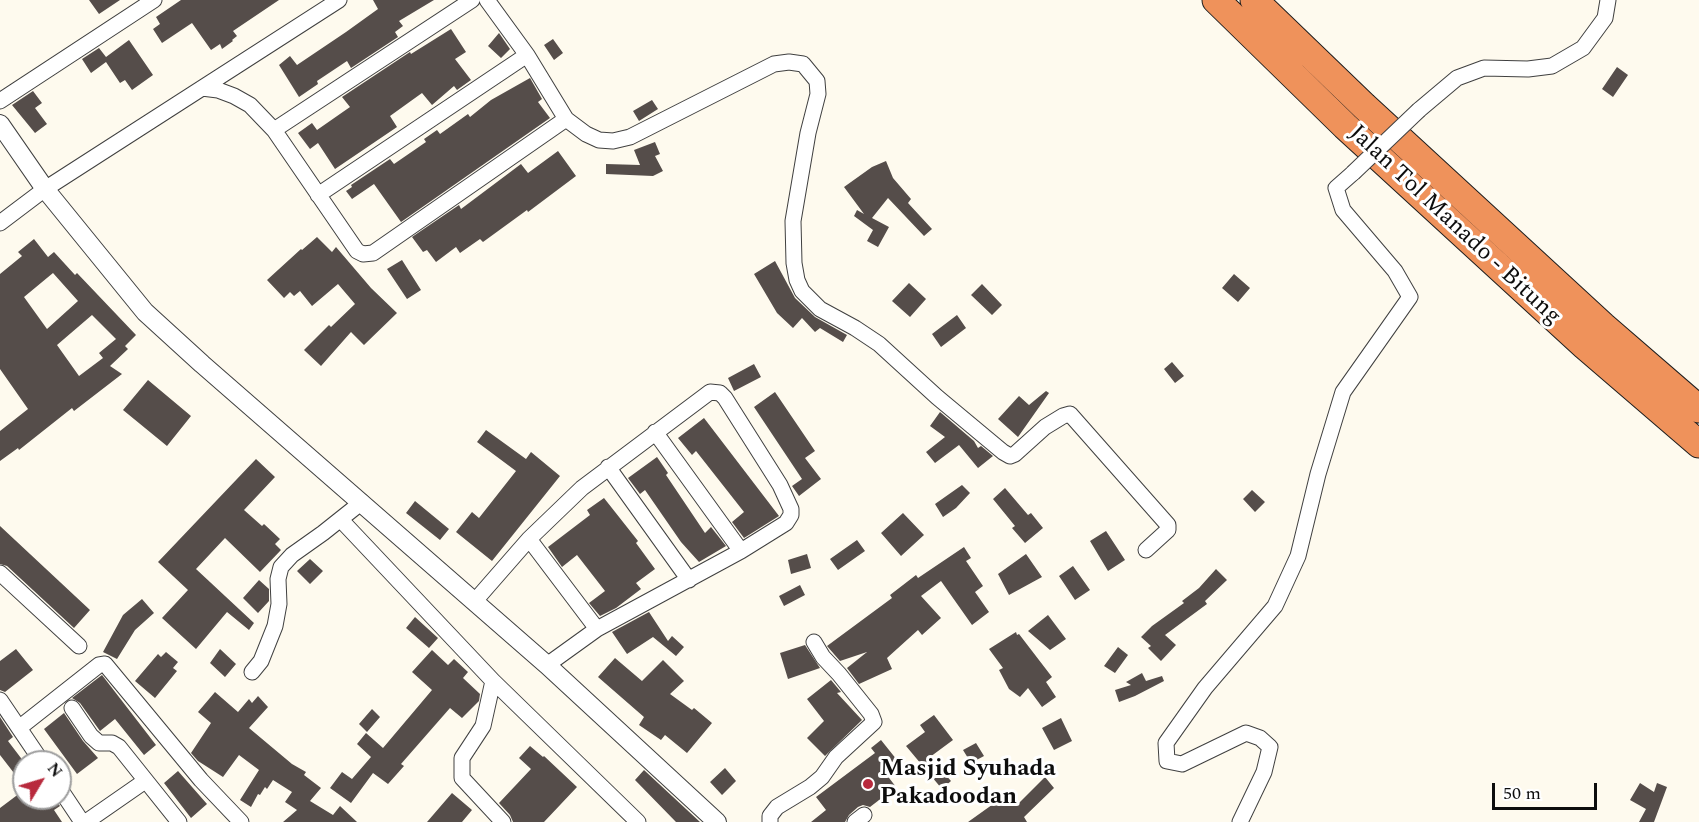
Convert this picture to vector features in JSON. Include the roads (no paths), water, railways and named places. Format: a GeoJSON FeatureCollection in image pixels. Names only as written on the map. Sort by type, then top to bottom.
{"type":"FeatureCollection","features":[{"type":"Feature","properties":{"kind":"highway","name":"Jalan Tol Manado - Bitung"},"geometry":{"type":"LineString","coordinates":[[1216,0],[1345,126],[1585,346],[1699,444]]}},
{"type":"Feature","properties":{"kind":"highway","name":"Jalan Tol Manado - Bitung"},"geometry":{"type":"LineString","coordinates":[[1254,0],[1389,130],[1603,326],[1699,409]]}},
{"type":"Feature","properties":{"kind":"street"},"geometry":{"type":"LineString","coordinates":[[0,101],[154,0]]}},
{"type":"Feature","properties":{"kind":"street"},"geometry":{"type":"LineString","coordinates":[[0,223],[45,189],[339,0]]}},
{"type":"Feature","properties":{"kind":"street"},"geometry":{"type":"LineString","coordinates":[[274,130],[472,0]]}},
{"type":"Feature","properties":{"kind":"street"},"geometry":{"type":"LineString","coordinates":[[488,0],[527,55],[566,118],[586,134],[599,140],[613,141],[630,137],[774,64],[789,62],[803,64],[817,81],[818,94],[808,133],[793,221],[794,262],[801,291],[820,309],[879,344],[937,397],[1010,456],[1046,427],[1070,414],[1168,525],[1168,530],[1146,550]]}},
{"type":"Feature","properties":{"kind":"street"},"geometry":{"type":"LineString","coordinates":[[1240,822],[1264,772],[1270,747],[1260,738],[1246,733],[1182,764],[1167,761],[1166,743],[1205,688],[1275,606],[1298,556],[1318,474],[1343,392],[1410,297],[1395,271],[1343,210],[1336,188],[1419,110],[1457,78],[1484,68],[1528,69],[1552,66],[1582,48],[1605,18],[1608,0]]}},
{"type":"Feature","properties":{"kind":"street"},"geometry":{"type":"LineString","coordinates":[[318,195],[527,55]]}},
{"type":"Feature","properties":{"kind":"street"},"geometry":{"type":"LineString","coordinates":[[202,88],[218,90],[250,105],[274,130],[357,251],[363,254],[373,253],[566,118]]}},
{"type":"Feature","properties":{"kind":"street"},"geometry":{"type":"LineString","coordinates":[[0,124],[45,189],[145,312],[548,665],[717,822]]}},
{"type":"Feature","properties":{"kind":"street"},"geometry":{"type":"LineString","coordinates":[[474,602],[529,539],[582,488],[710,392],[720,393],[771,471],[791,509],[791,515],[786,524],[689,580],[597,629],[548,665]]}},
{"type":"Feature","properties":{"kind":"street"},"geometry":{"type":"LineString","coordinates":[[655,432],[741,551]]}},
{"type":"Feature","properties":{"kind":"street"},"geometry":{"type":"LineString","coordinates":[[608,467],[689,580]]}},
{"type":"Feature","properties":{"kind":"street"},"geometry":{"type":"LineString","coordinates":[[252,672],[264,654],[275,626],[281,567],[292,555],[362,502]]}},
{"type":"Feature","properties":{"kind":"street"},"geometry":{"type":"LineString","coordinates":[[341,520],[493,681],[638,822]]}},
{"type":"Feature","properties":{"kind":"street"},"geometry":{"type":"LineString","coordinates":[[529,539],[597,629]]}},
{"type":"Feature","properties":{"kind":"street"},"geometry":{"type":"LineString","coordinates":[[0,573],[79,646]]}},
{"type":"Feature","properties":{"kind":"street"},"geometry":{"type":"LineString","coordinates":[[770,822],[770,816],[777,807],[822,777],[836,757],[874,723],[867,709],[823,657],[814,642]]}},
{"type":"Feature","properties":{"kind":"street"},"geometry":{"type":"LineString","coordinates":[[19,728],[99,665],[105,664],[201,780],[241,822]]}},
{"type":"Feature","properties":{"kind":"street"},"geometry":{"type":"LineString","coordinates":[[493,681],[483,726],[462,759],[462,778],[503,822]]}},
{"type":"Feature","properties":{"kind":"street"},"geometry":{"type":"LineString","coordinates":[[0,700],[34,750]]}},
{"type":"Feature","properties":{"kind":"street"},"geometry":{"type":"LineString","coordinates":[[72,708],[91,736],[99,743],[112,743],[119,747],[179,822]]}},
{"type":"Feature","properties":{"kind":"street"},"geometry":{"type":"LineString","coordinates":[[72,806],[84,822],[145,781]]}},
{"type":"Feature","properties":{"kind":"place","name":"Masjid Syuhada Pakadoodan"},"geometry":{"type":"Point","coordinates":[868,784]}}]}
